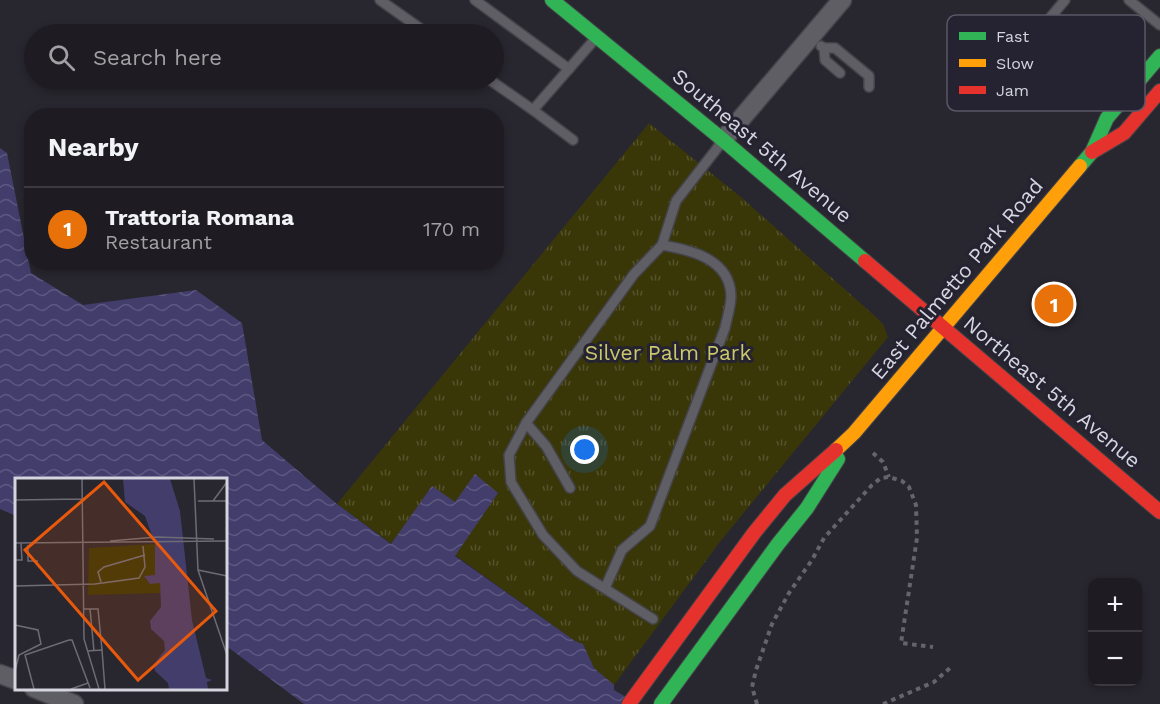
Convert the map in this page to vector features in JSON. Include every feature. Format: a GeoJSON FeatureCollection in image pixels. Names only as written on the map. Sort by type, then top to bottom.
{"type":"FeatureCollection","features":[{"type":"Feature","properties":{"kind":"main road","name":"Southeast 5th Avenue"},"geometry":{"type":"LineString","coordinates":[[552,0],[723,140],[790,191],[944,327]]}},
{"type":"Feature","properties":{"kind":"main road","name":"East Palmetto Park Road"},"geometry":{"type":"LineString","coordinates":[[1145,74],[1160,56]]}},
{"type":"Feature","properties":{"kind":"main road","name":"East Palmetto Park Road"},"geometry":{"type":"LineString","coordinates":[[1145,108],[1160,91]]}},
{"type":"Feature","properties":{"kind":"main road","name":"East Palmetto Park Road"},"geometry":{"type":"LineString","coordinates":[[629,704],[753,533],[785,495],[854,433],[1092,152],[1107,118],[1113,111]]}},
{"type":"Feature","properties":{"kind":"main road","name":"East Palmetto Park Road"},"geometry":{"type":"LineString","coordinates":[[1092,152],[1124,133],[1143,111]]}},
{"type":"Feature","properties":{"kind":"main road","name":"Northeast 5th Avenue"},"geometry":{"type":"LineString","coordinates":[[944,327],[1160,512]]}},
{"type":"Feature","properties":{"kind":"main road","name":"East Palmetto Park Road"},"geometry":{"type":"LineString","coordinates":[[661,704],[807,508],[854,433]]}},
{"type":"Feature","properties":{"kind":"street"},"geometry":{"type":"LineString","coordinates":[[723,140],[817,42],[842,0]]}},
{"type":"Feature","properties":{"kind":"street"},"geometry":{"type":"LineString","coordinates":[[0,674],[15,680]]}},
{"type":"Feature","properties":{"kind":"street"},"geometry":{"type":"LineString","coordinates":[[39,689],[74,704]]}},
{"type":"Feature","properties":{"kind":"lane"},"geometry":{"type":"LineString","coordinates":[[380,0],[414,24]]}},
{"type":"Feature","properties":{"kind":"lane"},"geometry":{"type":"LineString","coordinates":[[475,0],[569,69]]}},
{"type":"Feature","properties":{"kind":"lane"},"geometry":{"type":"LineString","coordinates":[[1052,15],[1065,0]]}},
{"type":"Feature","properties":{"kind":"lane"},"geometry":{"type":"LineString","coordinates":[[1129,0],[1160,25]]}},
{"type":"Feature","properties":{"kind":"lane"},"geometry":{"type":"LineString","coordinates":[[533,110],[596,37]]}},
{"type":"Feature","properties":{"kind":"lane"},"geometry":{"type":"LineString","coordinates":[[817,42],[825,60],[840,72]]}},
{"type":"Feature","properties":{"kind":"lane"},"geometry":{"type":"LineString","coordinates":[[817,42],[835,48],[848,57],[869,76],[870,87]]}},
{"type":"Feature","properties":{"kind":"lane"},"geometry":{"type":"LineString","coordinates":[[504,90],[573,140]]}},
{"type":"Feature","properties":{"kind":"lane"},"geometry":{"type":"LineString","coordinates":[[653,619],[578,571],[543,535],[511,482],[509,455],[526,423],[634,274],[662,245],[676,201],[723,140]]}},
{"type":"Feature","properties":{"kind":"lane"},"geometry":{"type":"LineString","coordinates":[[605,588],[622,550],[650,526],[725,328],[731,295],[726,276],[711,260],[678,248],[662,245]]}},
{"type":"Feature","properties":{"kind":"lane"},"geometry":{"type":"LineString","coordinates":[[526,423],[546,446],[570,488]]}},
{"type":"Feature","properties":{"kind":"path"},"geometry":{"type":"LineString","coordinates":[[873,453],[883,462],[889,477]]}},
{"type":"Feature","properties":{"kind":"path"},"geometry":{"type":"LineString","coordinates":[[758,704],[752,687],[772,624],[824,538],[881,478],[889,477],[902,481],[914,495],[916,505],[917,538],[901,643],[933,647]]}},
{"type":"Feature","properties":{"kind":"path"},"geometry":{"type":"LineString","coordinates":[[884,704],[934,682],[950,668]]}},
{"type":"Feature","properties":{"kind":"green space","name":"Silver Palm Park"},"geometry":{"type":"Polygon","coordinates":[[[649,123],[742,198],[876,317],[883,324],[888,337],[719,543],[614,685],[594,668],[583,644],[575,641],[455,555],[498,493],[475,475],[455,503],[432,486],[392,544],[337,504],[649,123]]]}},
{"type":"Feature","properties":{"kind":"water"},"geometry":{"type":"Polygon","coordinates":[[[0,148],[7,153],[24,238],[24,270],[30,270],[31,273],[83,305],[196,290],[242,323],[262,440],[337,504],[391,544],[432,486],[455,502],[475,474],[498,493],[455,556],[575,641],[583,644],[594,668],[614,685],[614,690],[638,704],[304,704],[226,646],[226,478],[15,478],[15,516],[0,509],[0,148]]]}},
{"type":"Feature","properties":{"kind":"traffic: fast"},"geometry":{"type":"LineString","coordinates":[[552,0],[723,140],[865,261]]}},
{"type":"Feature","properties":{"kind":"traffic: fast"},"geometry":{"type":"LineString","coordinates":[[1145,74],[1160,56]]}},
{"type":"Feature","properties":{"kind":"traffic: fast"},"geometry":{"type":"LineString","coordinates":[[1080,166],[1092,152],[1107,118],[1113,111]]}},
{"type":"Feature","properties":{"kind":"traffic: fast"},"geometry":{"type":"LineString","coordinates":[[661,704],[807,508],[838,459]]}},
{"type":"Feature","properties":{"kind":"traffic: slow"},"geometry":{"type":"LineString","coordinates":[[836,450],[854,433],[1080,166]]}},
{"type":"Feature","properties":{"kind":"traffic: jam"},"geometry":{"type":"LineString","coordinates":[[1145,108],[1160,91]]}},
{"type":"Feature","properties":{"kind":"traffic: jam"},"geometry":{"type":"LineString","coordinates":[[1092,152],[1124,133],[1143,111]]}},
{"type":"Feature","properties":{"kind":"traffic: jam"},"geometry":{"type":"LineString","coordinates":[[865,261],[1160,512]]}},
{"type":"Feature","properties":{"kind":"traffic: jam"},"geometry":{"type":"LineString","coordinates":[[629,704],[754,533],[785,495],[836,450]]}},
{"type":"Feature","properties":{"kind":"place","name":"Trattoria Romana"},"geometry":{"type":"Point","coordinates":[1054,304]}}]}
